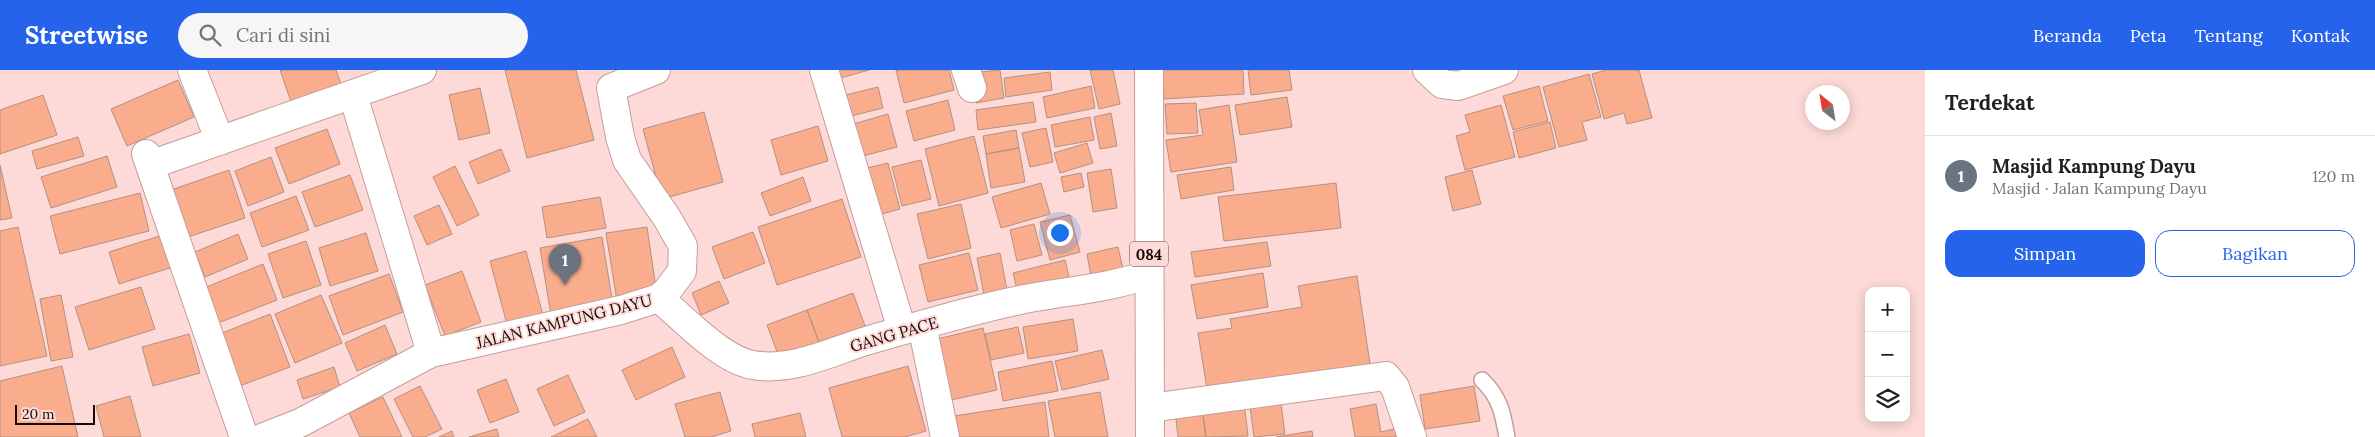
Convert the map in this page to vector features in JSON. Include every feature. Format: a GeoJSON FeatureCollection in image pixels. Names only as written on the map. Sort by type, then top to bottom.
{"type":"FeatureCollection","features":[{"type":"Feature","properties":{"kind":"street"},"geometry":{"type":"LineString","coordinates":[[192,70],[220,140]]}},
{"type":"Feature","properties":{"kind":"street"},"geometry":{"type":"LineString","coordinates":[[244,437],[148,159],[220,140],[422,70]]}},
{"type":"Feature","properties":{"kind":"street","name":"JALAN KAMPUNG DAYU"},"geometry":{"type":"LineString","coordinates":[[264,437],[301,430],[431,353],[621,310],[659,298],[677,280],[682,270],[684,259],[682,246],[667,218],[627,160],[620,137],[609,79],[656,70]]}},
{"type":"Feature","properties":{"kind":"street"},"geometry":{"type":"LineString","coordinates":[[824,70],[912,328],[945,437]]}},
{"type":"Feature","properties":{"kind":"street","name":"084"},"geometry":{"type":"LineString","coordinates":[[1149,70],[1150,437]]}},
{"type":"Feature","properties":{"kind":"street"},"geometry":{"type":"LineString","coordinates":[[1427,70],[1442,84],[1458,86],[1504,70]]}},
{"type":"Feature","properties":{"kind":"street"},"geometry":{"type":"LineString","coordinates":[[352,95],[431,353]]}},
{"type":"Feature","properties":{"kind":"street","name":"GANG PACE"},"geometry":{"type":"LineString","coordinates":[[659,298],[722,352],[736,361],[766,367],[793,364],[912,328],[1020,300],[1113,284],[1149,274]]}},
{"type":"Feature","properties":{"kind":"street"},"geometry":{"type":"LineString","coordinates":[[1150,408],[1386,376],[1395,387],[1412,437]]}},
{"type":"Feature","properties":{"kind":"lane"},"geometry":{"type":"LineString","coordinates":[[1482,380],[1493,390],[1502,407],[1507,437]]}},
{"type":"Feature","properties":{"kind":"building"},"geometry":{"type":"Polygon","coordinates":[[[280,70],[336,70],[341,84],[291,102],[280,70]]]}},
{"type":"Feature","properties":{"kind":"building"},"geometry":{"type":"Polygon","coordinates":[[[505,70],[576,70],[594,140],[527,158],[505,70]]]}},
{"type":"Feature","properties":{"kind":"building"},"geometry":{"type":"Polygon","coordinates":[[[835,70],[869,70],[837,79],[835,70]]]}},
{"type":"Feature","properties":{"kind":"building"},"geometry":{"type":"Polygon","coordinates":[[[896,70],[949,70],[954,90],[904,103],[896,70]]]}},
{"type":"Feature","properties":{"kind":"building"},"geometry":{"type":"Polygon","coordinates":[[[1000,70],[1004,98],[976,103],[971,73],[1000,70]]]}},
{"type":"Feature","properties":{"kind":"building"},"geometry":{"type":"Polygon","coordinates":[[[1090,70],[1113,70],[1120,104],[1099,109],[1090,70]]]}},
{"type":"Feature","properties":{"kind":"building"},"geometry":{"type":"Polygon","coordinates":[[[1163,70],[1243,70],[1244,94],[1164,99],[1163,70]]]}},
{"type":"Feature","properties":{"kind":"building"},"geometry":{"type":"Polygon","coordinates":[[[1248,70],[1289,70],[1292,90],[1251,95],[1248,70]]]}},
{"type":"Feature","properties":{"kind":"building"},"geometry":{"type":"Polygon","coordinates":[[[1606,70],[1639,70],[1652,118],[1627,124],[1624,113],[1604,119],[1592,74],[1606,70]]]}},
{"type":"Feature","properties":{"kind":"building"},"geometry":{"type":"Polygon","coordinates":[[[1050,72],[1052,90],[1006,97],[1004,78],[1050,72]]]}},
{"type":"Feature","properties":{"kind":"building"},"geometry":{"type":"Polygon","coordinates":[[[1589,74],[1601,117],[1582,122],[1587,140],[1559,147],[1543,87],[1589,74]]]}},
{"type":"Feature","properties":{"kind":"building"},"geometry":{"type":"Polygon","coordinates":[[[178,80],[194,117],[127,146],[111,109],[178,80]]]}},
{"type":"Feature","properties":{"kind":"building"},"geometry":{"type":"Polygon","coordinates":[[[1091,86],[1095,108],[1047,118],[1043,97],[1091,86]]]}},
{"type":"Feature","properties":{"kind":"building"},"geometry":{"type":"Polygon","coordinates":[[[1539,86],[1548,121],[1513,130],[1503,96],[1539,86]]]}},
{"type":"Feature","properties":{"kind":"building"},"geometry":{"type":"Polygon","coordinates":[[[878,87],[883,108],[847,117],[842,96],[878,87]]]}},
{"type":"Feature","properties":{"kind":"building"},"geometry":{"type":"Polygon","coordinates":[[[480,88],[490,133],[459,140],[449,95],[480,88]]]}},
{"type":"Feature","properties":{"kind":"building"},"geometry":{"type":"Polygon","coordinates":[[[43,95],[57,135],[0,154],[0,110],[43,95]]]}},
{"type":"Feature","properties":{"kind":"building"},"geometry":{"type":"Polygon","coordinates":[[[1287,97],[1292,127],[1240,135],[1235,105],[1287,97]]]}},
{"type":"Feature","properties":{"kind":"building"},"geometry":{"type":"Polygon","coordinates":[[[948,100],[955,130],[914,141],[906,111],[948,100]]]}},
{"type":"Feature","properties":{"kind":"building"},"geometry":{"type":"Polygon","coordinates":[[[1033,102],[1036,122],[978,130],[976,110],[1033,102]]]}},
{"type":"Feature","properties":{"kind":"building"},"geometry":{"type":"Polygon","coordinates":[[[1196,103],[1198,133],[1167,134],[1165,104],[1196,103]]]}},
{"type":"Feature","properties":{"kind":"building"},"geometry":{"type":"Polygon","coordinates":[[[1229,105],[1237,162],[1171,172],[1166,140],[1203,135],[1199,110],[1229,105]]]}},
{"type":"Feature","properties":{"kind":"building"},"geometry":{"type":"Polygon","coordinates":[[[1501,105],[1515,157],[1465,170],[1456,136],[1470,132],[1465,115],[1501,105]]]}},
{"type":"Feature","properties":{"kind":"building"},"geometry":{"type":"Polygon","coordinates":[[[704,112],[723,182],[662,199],[643,129],[704,112]]]}},
{"type":"Feature","properties":{"kind":"building"},"geometry":{"type":"Polygon","coordinates":[[[1111,113],[1117,146],[1100,149],[1094,117],[1111,113]]]}},
{"type":"Feature","properties":{"kind":"building"},"geometry":{"type":"Polygon","coordinates":[[[888,114],[897,147],[859,157],[850,125],[888,114]]]}},
{"type":"Feature","properties":{"kind":"building"},"geometry":{"type":"Polygon","coordinates":[[[1090,117],[1094,140],[1055,147],[1051,125],[1090,117]]]}},
{"type":"Feature","properties":{"kind":"building"},"geometry":{"type":"Polygon","coordinates":[[[1550,122],[1556,148],[1519,158],[1513,132],[1550,122]]]}},
{"type":"Feature","properties":{"kind":"building"},"geometry":{"type":"Polygon","coordinates":[[[818,126],[828,161],[781,175],[771,140],[818,126]]]}},
{"type":"Feature","properties":{"kind":"building"},"geometry":{"type":"Polygon","coordinates":[[[1046,128],[1053,162],[1030,167],[1022,133],[1046,128]]]}},
{"type":"Feature","properties":{"kind":"building"},"geometry":{"type":"Polygon","coordinates":[[[327,129],[340,164],[289,184],[275,148],[327,129]]]}},
{"type":"Feature","properties":{"kind":"building"},"geometry":{"type":"Polygon","coordinates":[[[1016,130],[1019,148],[986,154],[983,136],[1016,130]]]}},
{"type":"Feature","properties":{"kind":"building"},"geometry":{"type":"Polygon","coordinates":[[[974,136],[988,193],[939,206],[925,149],[974,136]]]}},
{"type":"Feature","properties":{"kind":"building"},"geometry":{"type":"Polygon","coordinates":[[[78,137],[84,156],[37,169],[32,151],[78,137]]]}},
{"type":"Feature","properties":{"kind":"building"},"geometry":{"type":"Polygon","coordinates":[[[1087,143],[1093,163],[1060,173],[1054,153],[1087,143]]]}},
{"type":"Feature","properties":{"kind":"building"},"geometry":{"type":"Polygon","coordinates":[[[1019,148],[1025,182],[991,188],[986,154],[1019,148]]]}},
{"type":"Feature","properties":{"kind":"building"},"geometry":{"type":"Polygon","coordinates":[[[501,149],[510,171],[478,184],[469,162],[501,149]]]}},
{"type":"Feature","properties":{"kind":"building"},"geometry":{"type":"Polygon","coordinates":[[[107,156],[117,187],[51,208],[41,177],[107,156]]]}},
{"type":"Feature","properties":{"kind":"building"},"geometry":{"type":"Polygon","coordinates":[[[271,157],[284,192],[248,206],[235,171],[271,157]]]}},
{"type":"Feature","properties":{"kind":"building"},"geometry":{"type":"Polygon","coordinates":[[[921,160],[931,199],[902,206],[892,167],[921,160]]]}},
{"type":"Feature","properties":{"kind":"building"},"geometry":{"type":"Polygon","coordinates":[[[888,163],[900,209],[871,217],[859,170],[888,163]]]}},
{"type":"Feature","properties":{"kind":"building"},"geometry":{"type":"Polygon","coordinates":[[[0,165],[12,218],[0,220],[0,165]]]}},
{"type":"Feature","properties":{"kind":"building"},"geometry":{"type":"Polygon","coordinates":[[[455,166],[479,215],[457,226],[433,177],[455,166]]]}},
{"type":"Feature","properties":{"kind":"building"},"geometry":{"type":"Polygon","coordinates":[[[1231,167],[1234,190],[1181,199],[1177,175],[1231,167]]]}},
{"type":"Feature","properties":{"kind":"building"},"geometry":{"type":"Polygon","coordinates":[[[1111,169],[1117,208],[1093,212],[1087,173],[1111,169]]]}},
{"type":"Feature","properties":{"kind":"building"},"geometry":{"type":"Polygon","coordinates":[[[229,170],[245,218],[188,237],[171,190],[229,170]]]}},
{"type":"Feature","properties":{"kind":"building"},"geometry":{"type":"Polygon","coordinates":[[[1472,170],[1481,204],[1453,211],[1445,177],[1472,170]]]}},
{"type":"Feature","properties":{"kind":"building"},"geometry":{"type":"Polygon","coordinates":[[[1081,173],[1084,187],[1064,192],[1061,177],[1081,173]]]}},
{"type":"Feature","properties":{"kind":"building"},"geometry":{"type":"Polygon","coordinates":[[[350,175],[363,210],[315,227],[302,192],[350,175]]]}},
{"type":"Feature","properties":{"kind":"building"},"geometry":{"type":"Polygon","coordinates":[[[803,177],[811,201],[770,216],[761,193],[803,177]]]}},
{"type":"Feature","properties":{"kind":"building"},"geometry":{"type":"Polygon","coordinates":[[[1041,183],[1050,214],[1001,228],[992,197],[1041,183]]]}},
{"type":"Feature","properties":{"kind":"building"},"geometry":{"type":"Polygon","coordinates":[[[1336,183],[1341,228],[1224,241],[1218,197],[1336,183]]]}},
{"type":"Feature","properties":{"kind":"building"},"geometry":{"type":"Polygon","coordinates":[[[140,193],[149,231],[60,254],[50,216],[140,193]]]}},
{"type":"Feature","properties":{"kind":"building"},"geometry":{"type":"Polygon","coordinates":[[[296,196],[309,230],[262,247],[250,213],[296,196]]]}},
{"type":"Feature","properties":{"kind":"building"},"geometry":{"type":"Polygon","coordinates":[[[600,197],[606,228],[547,238],[542,207],[600,197]]]}},
{"type":"Feature","properties":{"kind":"building"},"geometry":{"type":"Polygon","coordinates":[[[842,199],[861,257],[777,285],[758,227],[842,199]]]}},
{"type":"Feature","properties":{"kind":"building"},"geometry":{"type":"Polygon","coordinates":[[[961,204],[971,248],[928,259],[917,214],[961,204]]]}},
{"type":"Feature","properties":{"kind":"building"},"geometry":{"type":"Polygon","coordinates":[[[439,205],[452,234],[427,245],[414,216],[439,205]]]}},
{"type":"Feature","properties":{"kind":"building"},"geometry":{"type":"Polygon","coordinates":[[[1070,215],[1080,252],[1050,260],[1040,222],[1070,215]]]}},
{"type":"Feature","properties":{"kind":"building"},"geometry":{"type":"Polygon","coordinates":[[[1034,224],[1042,255],[1017,261],[1010,230],[1034,224]]]}},
{"type":"Feature","properties":{"kind":"building"},"geometry":{"type":"Polygon","coordinates":[[[18,227],[47,356],[0,366],[0,231],[18,227]]]}},
{"type":"Feature","properties":{"kind":"building"},"geometry":{"type":"Polygon","coordinates":[[[647,227],[657,295],[617,301],[606,233],[647,227]]]}},
{"type":"Feature","properties":{"kind":"building"},"geometry":{"type":"Polygon","coordinates":[[[753,232],[765,263],[724,279],[712,247],[753,232]]]}},
{"type":"Feature","properties":{"kind":"building"},"geometry":{"type":"Polygon","coordinates":[[[366,233],[378,271],[330,286],[319,248],[366,233]]]}},
{"type":"Feature","properties":{"kind":"building"},"geometry":{"type":"Polygon","coordinates":[[[166,234],[176,266],[119,284],[109,252],[166,234]]]}},
{"type":"Feature","properties":{"kind":"building"},"geometry":{"type":"Polygon","coordinates":[[[238,234],[248,259],[205,277],[195,252],[238,234]]]}},
{"type":"Feature","properties":{"kind":"building"},"geometry":{"type":"Polygon","coordinates":[[[602,237],[613,305],[551,315],[540,248],[602,237]]]}},
{"type":"Feature","properties":{"kind":"building"},"geometry":{"type":"Polygon","coordinates":[[[306,241],[321,285],[283,298],[268,254],[306,241]]]}},
{"type":"Feature","properties":{"kind":"building"},"geometry":{"type":"Polygon","coordinates":[[[1267,242],[1271,266],[1195,277],[1191,252],[1267,242]]]}},
{"type":"Feature","properties":{"kind":"building"},"geometry":{"type":"Polygon","coordinates":[[[1118,247],[1123,269],[1091,276],[1087,254],[1118,247]]]}},
{"type":"Feature","properties":{"kind":"building"},"geometry":{"type":"Polygon","coordinates":[[[526,251],[544,319],[508,328],[490,261],[526,251]]]}},
{"type":"Feature","properties":{"kind":"building"},"geometry":{"type":"Polygon","coordinates":[[[969,253],[978,290],[928,302],[919,265],[969,253]]]}},
{"type":"Feature","properties":{"kind":"building"},"geometry":{"type":"Polygon","coordinates":[[[1000,253],[1007,290],[984,295],[977,258],[1000,253]]]}},
{"type":"Feature","properties":{"kind":"building"},"geometry":{"type":"Polygon","coordinates":[[[1065,260],[1070,281],[1018,293],[1013,273],[1065,260]]]}},
{"type":"Feature","properties":{"kind":"building"},"geometry":{"type":"Polygon","coordinates":[[[263,264],[277,300],[213,325],[199,290],[263,264]]]}},
{"type":"Feature","properties":{"kind":"building"},"geometry":{"type":"Polygon","coordinates":[[[462,271],[481,322],[445,336],[425,285],[462,271]]]}},
{"type":"Feature","properties":{"kind":"building"},"geometry":{"type":"Polygon","coordinates":[[[1263,273],[1268,307],[1197,319],[1191,285],[1263,273]]]}},
{"type":"Feature","properties":{"kind":"building"},"geometry":{"type":"Polygon","coordinates":[[[389,274],[403,312],[343,335],[329,296],[389,274]]]}},
{"type":"Feature","properties":{"kind":"building"},"geometry":{"type":"Polygon","coordinates":[[[1357,276],[1371,371],[1207,389],[1198,333],[1232,328],[1230,319],[1302,307],[1298,286],[1357,276]]]}},
{"type":"Feature","properties":{"kind":"building"},"geometry":{"type":"Polygon","coordinates":[[[719,281],[729,303],[701,315],[692,293],[719,281]]]}},
{"type":"Feature","properties":{"kind":"building"},"geometry":{"type":"Polygon","coordinates":[[[141,287],[155,329],[89,350],[75,307],[141,287]]]}},
{"type":"Feature","properties":{"kind":"building"},"geometry":{"type":"Polygon","coordinates":[[[853,293],[865,326],[819,342],[807,310],[853,293]]]}},
{"type":"Feature","properties":{"kind":"building"},"geometry":{"type":"Polygon","coordinates":[[[61,295],[73,357],[51,361],[40,299],[61,295]]]}},
{"type":"Feature","properties":{"kind":"building"},"geometry":{"type":"Polygon","coordinates":[[[321,295],[342,343],[295,363],[275,314],[321,295]]]}},
{"type":"Feature","properties":{"kind":"building"},"geometry":{"type":"Polygon","coordinates":[[[807,310],[819,342],[779,357],[767,325],[807,310]]]}},
{"type":"Feature","properties":{"kind":"building"},"geometry":{"type":"Polygon","coordinates":[[[270,314],[290,367],[237,387],[217,335],[270,314]]]}},
{"type":"Feature","properties":{"kind":"building"},"geometry":{"type":"Polygon","coordinates":[[[1073,319],[1078,351],[1028,359],[1023,327],[1073,319]]]}},
{"type":"Feature","properties":{"kind":"building"},"geometry":{"type":"Polygon","coordinates":[[[385,325],[397,354],[357,371],[345,343],[385,325]]]}},
{"type":"Feature","properties":{"kind":"building"},"geometry":{"type":"Polygon","coordinates":[[[1018,327],[1024,353],[991,360],[985,334],[1018,327]]]}},
{"type":"Feature","properties":{"kind":"building"},"geometry":{"type":"Polygon","coordinates":[[[983,328],[997,390],[951,400],[937,339],[983,328]]]}},
{"type":"Feature","properties":{"kind":"building"},"geometry":{"type":"Polygon","coordinates":[[[189,334],[200,373],[153,386],[142,347],[189,334]]]}},
{"type":"Feature","properties":{"kind":"building"},"geometry":{"type":"Polygon","coordinates":[[[672,347],[685,377],[636,400],[622,370],[672,347]]]}},
{"type":"Feature","properties":{"kind":"building"},"geometry":{"type":"Polygon","coordinates":[[[1102,350],[1109,379],[1062,390],[1055,361],[1102,350]]]}},
{"type":"Feature","properties":{"kind":"building"},"geometry":{"type":"Polygon","coordinates":[[[1052,361],[1058,391],[1003,401],[998,372],[1052,361]]]}},
{"type":"Feature","properties":{"kind":"building"},"geometry":{"type":"Polygon","coordinates":[[[62,366],[78,437],[0,437],[0,381],[62,366]]]}},
{"type":"Feature","properties":{"kind":"building"},"geometry":{"type":"Polygon","coordinates":[[[908,366],[926,431],[905,437],[842,437],[829,388],[908,366]]]}},
{"type":"Feature","properties":{"kind":"building"},"geometry":{"type":"Polygon","coordinates":[[[334,367],[340,387],[303,399],[297,380],[334,367]]]}},
{"type":"Feature","properties":{"kind":"building"},"geometry":{"type":"Polygon","coordinates":[[[568,375],[585,412],[554,426],[537,389],[568,375]]]}},
{"type":"Feature","properties":{"kind":"building"},"geometry":{"type":"Polygon","coordinates":[[[506,379],[519,412],[490,423],[477,390],[506,379]]]}},
{"type":"Feature","properties":{"kind":"building"},"geometry":{"type":"Polygon","coordinates":[[[420,386],[442,429],[425,437],[413,437],[394,399],[420,386]]]}},
{"type":"Feature","properties":{"kind":"building"},"geometry":{"type":"Polygon","coordinates":[[[1474,386],[1480,421],[1425,429],[1420,395],[1474,386]]]}},
{"type":"Feature","properties":{"kind":"building"},"geometry":{"type":"Polygon","coordinates":[[[720,392],[731,431],[711,437],[685,437],[675,404],[720,392]]]}},
{"type":"Feature","properties":{"kind":"building"},"geometry":{"type":"Polygon","coordinates":[[[1100,392],[1108,437],[1055,437],[1048,401],[1100,392]]]}},
{"type":"Feature","properties":{"kind":"building"},"geometry":{"type":"Polygon","coordinates":[[[130,396],[141,437],[104,437],[96,406],[130,396]]]}},
{"type":"Feature","properties":{"kind":"building"},"geometry":{"type":"Polygon","coordinates":[[[383,397],[402,437],[360,437],[349,413],[383,397]]]}},
{"type":"Feature","properties":{"kind":"building"},"geometry":{"type":"Polygon","coordinates":[[[1045,402],[1049,437],[957,437],[954,416],[1045,402]]]}},
{"type":"Feature","properties":{"kind":"building"},"geometry":{"type":"Polygon","coordinates":[[[1244,402],[1248,436],[1206,437],[1202,408],[1244,402]]]}},
{"type":"Feature","properties":{"kind":"building"},"geometry":{"type":"Polygon","coordinates":[[[1281,403],[1285,434],[1254,437],[1250,407],[1281,403]]]}},
{"type":"Feature","properties":{"kind":"building"},"geometry":{"type":"Polygon","coordinates":[[[1376,404],[1381,432],[1403,427],[1405,437],[1355,437],[1350,409],[1376,404]]]}},
{"type":"Feature","properties":{"kind":"building"},"geometry":{"type":"Polygon","coordinates":[[[1202,408],[1206,437],[1178,437],[1175,411],[1202,408]]]}},
{"type":"Feature","properties":{"kind":"building"},"geometry":{"type":"Polygon","coordinates":[[[800,413],[806,437],[755,437],[752,424],[800,413]]]}},
{"type":"Feature","properties":{"kind":"building"},"geometry":{"type":"Polygon","coordinates":[[[588,419],[597,437],[551,437],[588,419]]]}},
{"type":"Feature","properties":{"kind":"building"},"geometry":{"type":"Polygon","coordinates":[[[497,429],[499,437],[469,437],[497,429]]]}},
{"type":"Feature","properties":{"kind":"building"},"geometry":{"type":"Polygon","coordinates":[[[452,431],[454,437],[439,437],[452,431]]]}},
{"type":"Feature","properties":{"kind":"building"},"geometry":{"type":"Polygon","coordinates":[[[1312,431],[1313,437],[1276,437],[1312,431]]]}},
{"type":"Feature","properties":{"kind":"place","name":"Masjid Kampung Dayu"},"geometry":{"type":"Point","coordinates":[565,285]}}]}
